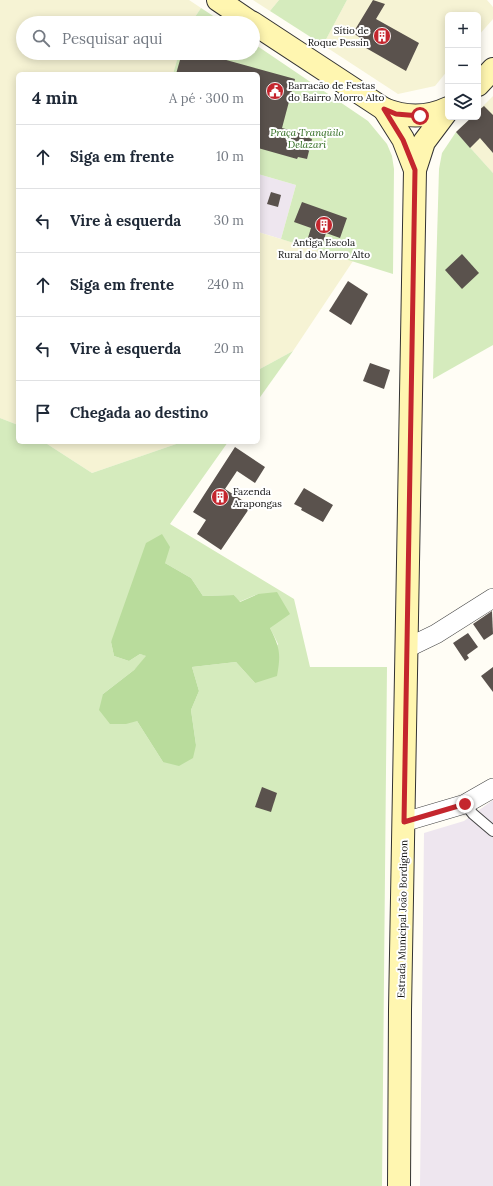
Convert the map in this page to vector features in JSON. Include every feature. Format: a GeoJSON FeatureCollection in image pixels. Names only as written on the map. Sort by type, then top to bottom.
{"type":"FeatureCollection","features":[{"type":"Feature","properties":{"kind":"main road"},"geometry":{"type":"LineString","coordinates":[[218,0],[242,16]]}},
{"type":"Feature","properties":{"kind":"main road"},"geometry":{"type":"LineString","coordinates":[[260,28],[384,109],[402,115],[420,116],[445,110]]}},
{"type":"Feature","properties":{"kind":"main road"},"geometry":{"type":"LineString","coordinates":[[479,84],[493,69]]}},
{"type":"Feature","properties":{"kind":"main road"},"geometry":{"type":"LineString","coordinates":[[384,109],[403,140],[415,170]]}},
{"type":"Feature","properties":{"kind":"main road","name":"Estrada Municipal João Bordignon"},"geometry":{"type":"LineString","coordinates":[[399,1186],[400,1010],[415,170],[424,142],[445,113]]}},
{"type":"Feature","properties":{"kind":"street"},"geometry":{"type":"LineString","coordinates":[[407,648],[436,634],[493,598]]}},
{"type":"Feature","properties":{"kind":"street"},"geometry":{"type":"LineString","coordinates":[[404,822],[465,804],[493,788]]}},
{"type":"Feature","properties":{"kind":"lane"},"geometry":{"type":"LineString","coordinates":[[465,804],[473,814],[493,831]]}},
{"type":"Feature","properties":{"kind":"shaded area"},"geometry":{"type":"Polygon","coordinates":[[[0,0],[189,0],[201,8],[196,16],[16,16],[16,60],[177,60],[174,72],[16,72],[16,424],[0,418],[0,0]]]}},
{"type":"Feature","properties":{"kind":"shaded area"},"geometry":{"type":"Polygon","coordinates":[[[253,0],[279,0],[270,11],[253,0]]]}},
{"type":"Feature","properties":{"kind":"shaded area"},"geometry":{"type":"Polygon","coordinates":[[[347,0],[487,0],[493,7],[493,19],[481,33],[481,12],[445,12],[445,74],[435,86],[398,94],[323,45],[347,0]]]}},
{"type":"Feature","properties":{"kind":"shaded area"},"geometry":{"type":"Polygon","coordinates":[[[493,96],[493,173],[456,132],[469,120],[481,120],[481,108],[493,96]]]}},
{"type":"Feature","properties":{"kind":"shaded area"},"geometry":{"type":"Polygon","coordinates":[[[260,175],[296,185],[281,239],[260,233],[260,175]]]}},
{"type":"Feature","properties":{"kind":"shaded area"},"geometry":{"type":"Polygon","coordinates":[[[260,233],[353,261],[293,351],[260,369],[260,233]]]}},
{"type":"Feature","properties":{"kind":"shaded area"},"geometry":{"type":"Polygon","coordinates":[[[47,444],[176,444],[92,473],[47,444]]]}},
{"type":"Feature","properties":{"kind":"shaded area"},"geometry":{"type":"Polygon","coordinates":[[[493,800],[493,1186],[420,1186],[424,833],[464,821],[493,800]]]}},
{"type":"Feature","properties":{"kind":"green space"},"geometry":{"type":"Polygon","coordinates":[[[279,0],[347,0],[323,45],[270,11],[279,0]]]}},
{"type":"Feature","properties":{"kind":"green space"},"geometry":{"type":"Polygon","coordinates":[[[201,8],[213,16],[196,16],[201,8]]]}},
{"type":"Feature","properties":{"kind":"green space","name":"Praça Tranqüilo Delazari"},"geometry":{"type":"Polygon","coordinates":[[[260,48],[368,121],[387,144],[392,156],[394,169],[393,274],[281,239],[296,185],[260,175],[260,72],[174,72],[177,60],[260,60],[260,48]]]}},
{"type":"Feature","properties":{"kind":"green space"},"geometry":{"type":"Polygon","coordinates":[[[456,132],[493,173],[493,345],[433,379],[439,169],[442,153],[456,132]]]}},
{"type":"Feature","properties":{"kind":"green space"},"geometry":{"type":"Polygon","coordinates":[[[293,351],[260,397],[260,369],[293,351]]]}},
{"type":"Feature","properties":{"kind":"green space"},"geometry":{"type":"Polygon","coordinates":[[[0,418],[16,424],[16,444],[47,444],[92,473],[176,444],[227,444],[170,524],[294,599],[310,667],[387,667],[382,1186],[0,1186],[0,418]],[[165,563],[111,642],[114,656],[129,661],[140,654],[147,656],[134,670],[103,694],[137,721],[163,762],[196,745],[191,710],[199,691],[192,667],[236,662],[255,683],[278,644],[270,628],[258,594],[239,602],[234,595],[203,596],[191,578],[165,563]]]}},
{"type":"Feature","properties":{"kind":"green space"},"geometry":{"type":"Polygon","coordinates":[[[162,534],[170,547],[165,563],[191,578],[203,596],[234,595],[240,602],[258,594],[277,592],[290,614],[270,628],[279,651],[277,676],[255,683],[236,662],[192,667],[199,691],[191,710],[196,745],[193,758],[179,766],[163,762],[137,721],[126,724],[110,724],[99,710],[103,694],[134,670],[146,656],[140,654],[129,661],[114,656],[111,642],[146,543],[162,534]]]}},
{"type":"Feature","properties":{"kind":"building","name":"Sítio de Roque Pessin"},"geometry":{"type":"Polygon","coordinates":[[[373,0],[385,4],[376,19],[419,43],[406,71],[366,48],[368,45],[361,41],[362,39],[353,33],[373,0]]]}},
{"type":"Feature","properties":{"kind":"building","name":"Barracão de Festas do Bairro Morro Alto"},"geometry":{"type":"Polygon","coordinates":[[[180,60],[226,60],[295,79],[282,128],[304,134],[304,136],[312,139],[307,159],[298,157],[297,159],[260,149],[260,72],[177,72],[180,60]]]}},
{"type":"Feature","properties":{"kind":"building"},"geometry":{"type":"Polygon","coordinates":[[[484,106],[493,115],[493,153],[480,138],[470,148],[456,132],[469,120],[481,120],[481,108],[484,106]]]}},
{"type":"Feature","properties":{"kind":"building"},"geometry":{"type":"Polygon","coordinates":[[[271,192],[281,195],[278,207],[267,204],[271,192]]]}},
{"type":"Feature","properties":{"kind":"building","name":"Antiga Escola Rural do Morro Alto"},"geometry":{"type":"Polygon","coordinates":[[[302,202],[347,218],[340,238],[326,233],[322,246],[307,241],[311,228],[294,222],[302,202]]]}},
{"type":"Feature","properties":{"kind":"building"},"geometry":{"type":"Polygon","coordinates":[[[462,254],[479,273],[462,289],[445,270],[462,254]]]}},
{"type":"Feature","properties":{"kind":"building"},"geometry":{"type":"Polygon","coordinates":[[[348,281],[368,294],[351,325],[329,311],[348,281]]]}},
{"type":"Feature","properties":{"kind":"building"},"geometry":{"type":"Polygon","coordinates":[[[370,363],[390,370],[384,389],[363,381],[370,363]]]}},
{"type":"Feature","properties":{"kind":"building","name":"Fazenda Arapongas"},"geometry":{"type":"Polygon","coordinates":[[[235,447],[265,467],[255,483],[237,471],[225,489],[251,506],[221,550],[197,534],[206,520],[193,512],[235,447]]]}},
{"type":"Feature","properties":{"kind":"building"},"geometry":{"type":"Polygon","coordinates":[[[304,488],[333,505],[323,522],[301,510],[302,508],[294,504],[304,488]]]}},
{"type":"Feature","properties":{"kind":"building"},"geometry":{"type":"Polygon","coordinates":[[[492,611],[493,634],[484,640],[473,624],[492,611]]]}},
{"type":"Feature","properties":{"kind":"building"},"geometry":{"type":"Polygon","coordinates":[[[468,633],[478,647],[467,655],[469,658],[465,661],[453,643],[468,633]]]}},
{"type":"Feature","properties":{"kind":"building"},"geometry":{"type":"Polygon","coordinates":[[[493,667],[493,692],[481,676],[493,667]]]}},
{"type":"Feature","properties":{"kind":"building"},"geometry":{"type":"Polygon","coordinates":[[[262,787],[277,793],[271,812],[255,807],[262,787]]]}},
{"type":"Feature","properties":{"kind":"place","name":"Sítio de Roque Pessin"},"geometry":{"type":"Point","coordinates":[382,36]}},
{"type":"Feature","properties":{"kind":"place","name":"Barracão de Festas do Bairro Morro Alto"},"geometry":{"type":"Point","coordinates":[275,91]}},
{"type":"Feature","properties":{"kind":"place","name":"Antiga Escola Rural do Morro Alto"},"geometry":{"type":"Point","coordinates":[324,225]}},
{"type":"Feature","properties":{"kind":"place","name":"Fazenda Arapongas"},"geometry":{"type":"Point","coordinates":[220,497]}},
{"type":"Feature","properties":{"kind":"route"},"geometry":{"type":"LineString","coordinates":[[420,116],[396,114],[384,109],[403,140],[415,170],[404,822],[465,804]]}}]}
